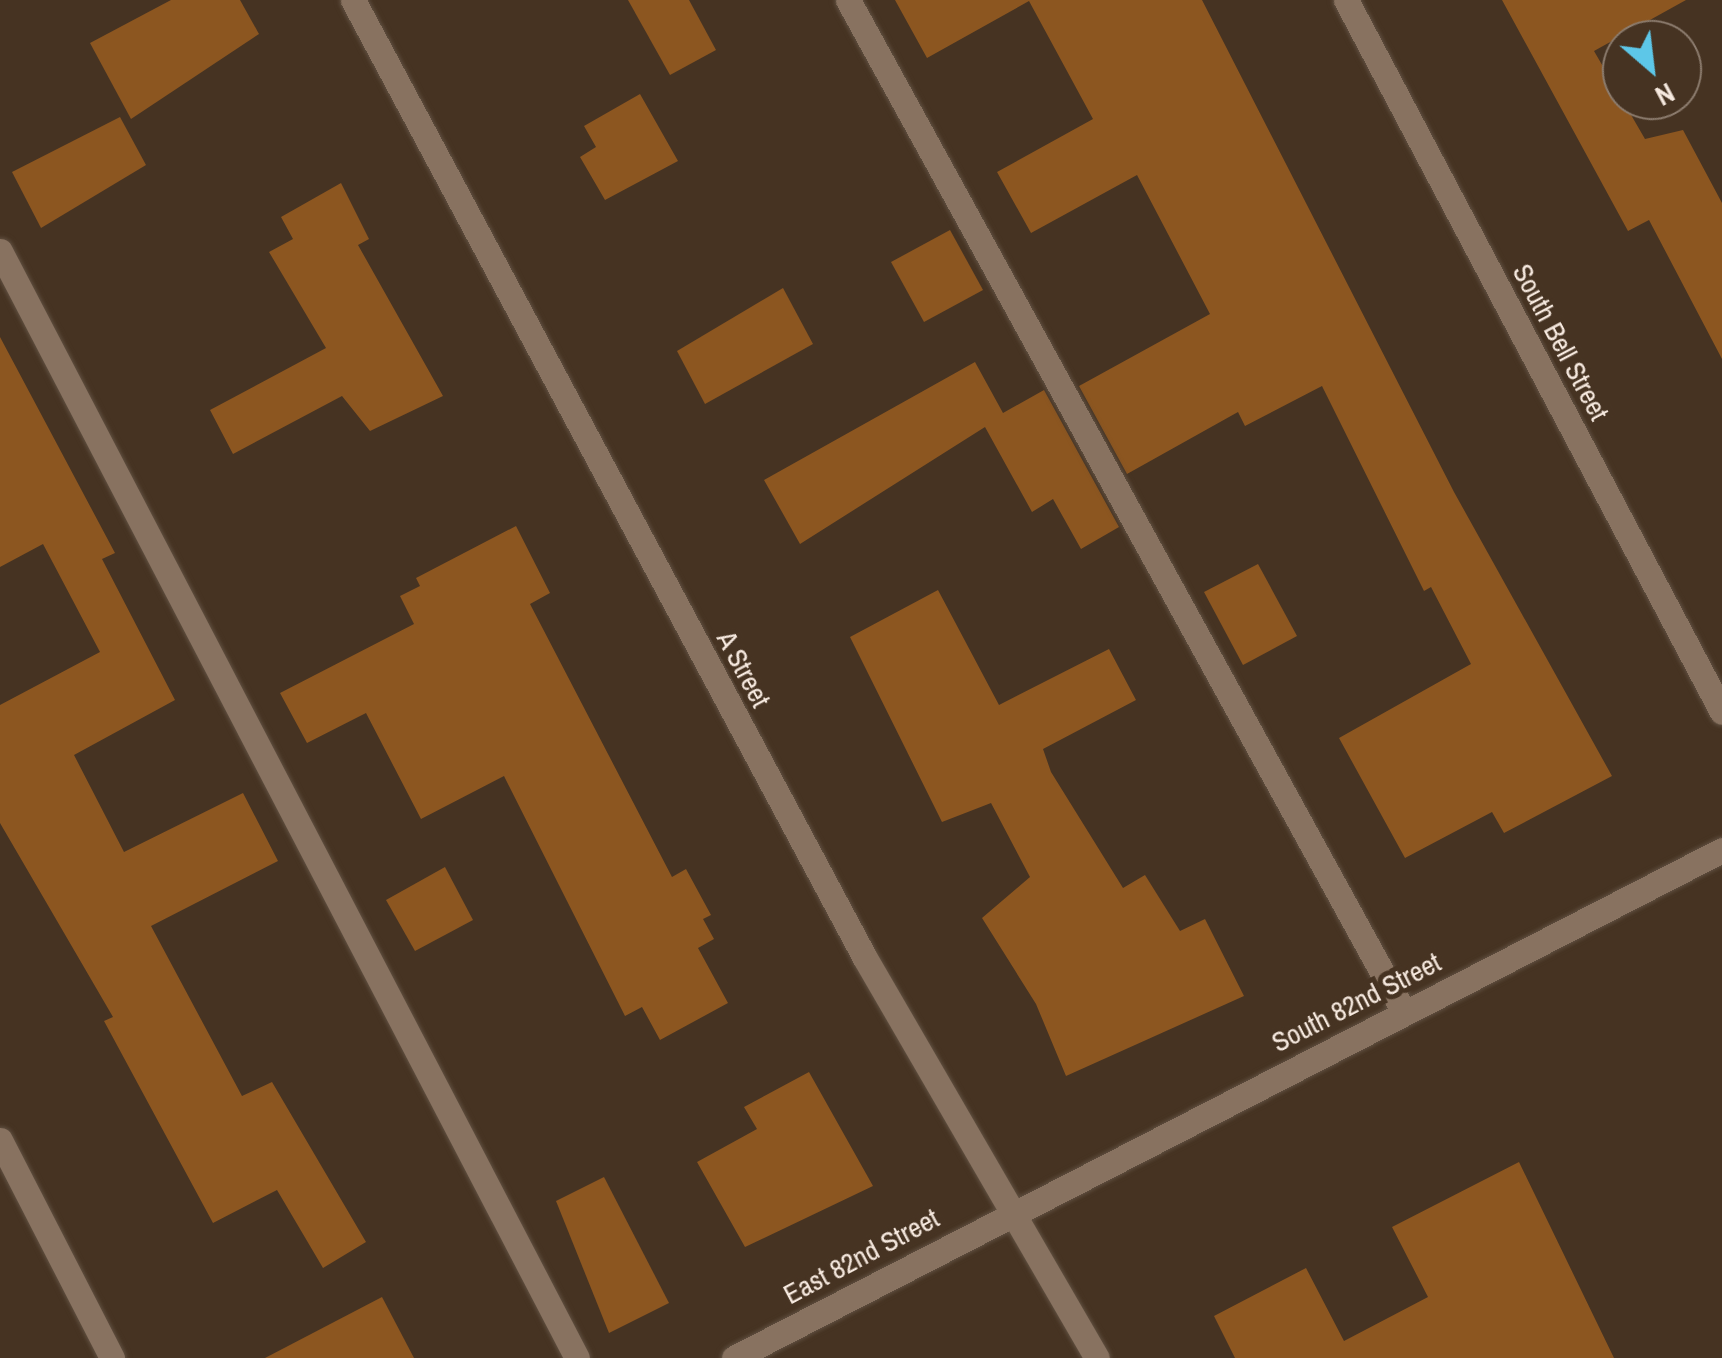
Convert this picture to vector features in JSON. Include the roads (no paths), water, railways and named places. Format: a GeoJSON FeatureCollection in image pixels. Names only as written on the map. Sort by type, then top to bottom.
{"type":"FeatureCollection","features":[{"type":"Feature","properties":{"kind":"street","name":"A Street"},"geometry":{"type":"LineString","coordinates":[[352,0],[865,958],[1016,1206],[1098,1358]]}},
{"type":"Feature","properties":{"kind":"street"},"geometry":{"type":"LineString","coordinates":[[848,0],[1404,1012]]}},
{"type":"Feature","properties":{"kind":"street","name":"South Bell Street"},"geometry":{"type":"LineString","coordinates":[[1346,0],[1722,712]]}},
{"type":"Feature","properties":{"kind":"street"},"geometry":{"type":"LineString","coordinates":[[0,251],[578,1358]]}},
{"type":"Feature","properties":{"kind":"street","name":"South 82nd Street"},"geometry":{"type":"LineString","coordinates":[[1016,1206],[1722,850]]}},
{"type":"Feature","properties":{"kind":"street"},"geometry":{"type":"LineString","coordinates":[[0,1140],[112,1358]]}},
{"type":"Feature","properties":{"kind":"street","name":"East 82nd Street"},"geometry":{"type":"LineString","coordinates":[[734,1358],[1016,1206]]}}]}
